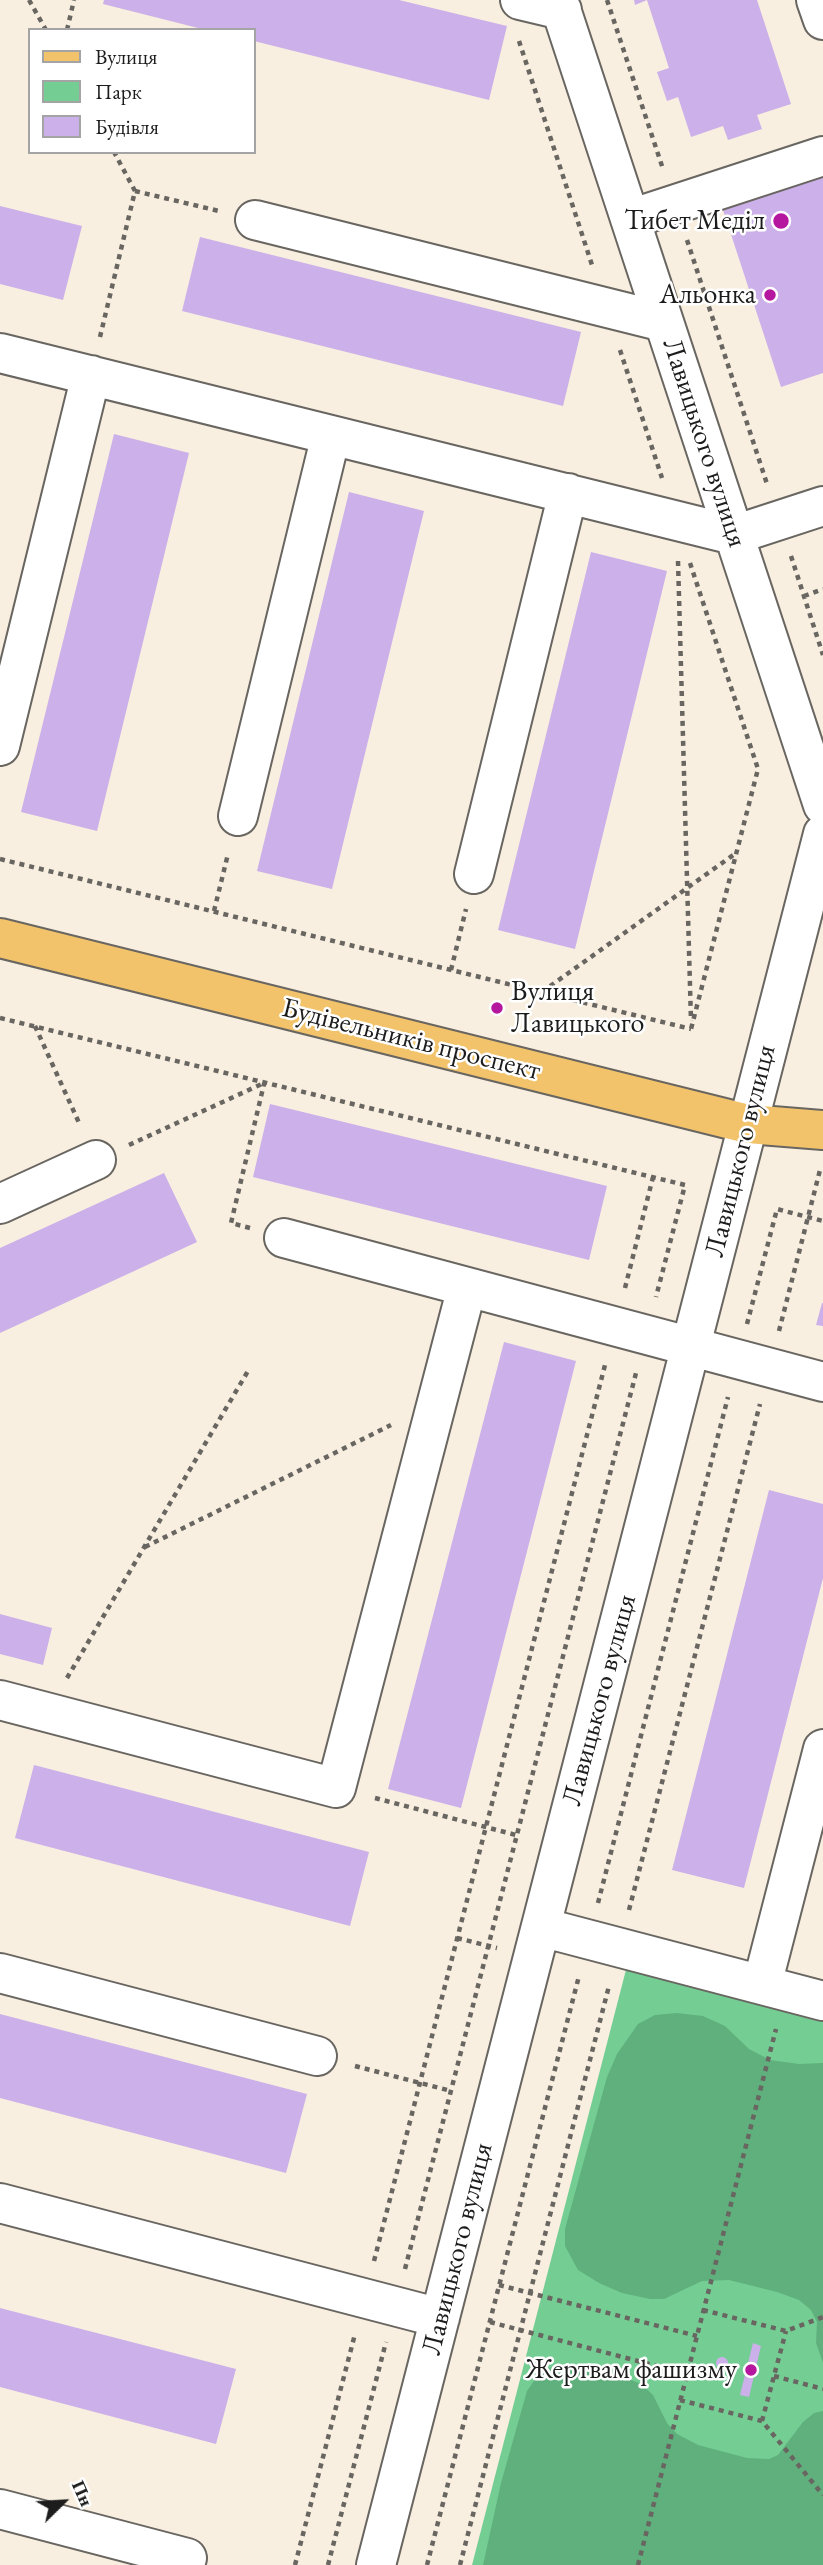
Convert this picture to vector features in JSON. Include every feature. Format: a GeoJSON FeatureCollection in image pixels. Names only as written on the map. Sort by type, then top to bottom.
{"type":"FeatureCollection","features":[{"type":"Feature","properties":{"kind":"main road","name":"Будівельників проспект"},"geometry":{"type":"LineString","coordinates":[[0,939],[748,1124],[823,1130]]}},
{"type":"Feature","properties":{"kind":"street"},"geometry":{"type":"LineString","coordinates":[[520,0],[560,5]]}},
{"type":"Feature","properties":{"kind":"street"},"geometry":{"type":"LineString","coordinates":[[817,0],[823,20]]}},
{"type":"Feature","properties":{"kind":"street","name":"Лавицького вулиця"},"geometry":{"type":"LineString","coordinates":[[560,5],[734,535],[814,750],[823,806]]}},
{"type":"Feature","properties":{"kind":"street"},"geometry":{"type":"LineString","coordinates":[[630,219],[823,156]]}},
{"type":"Feature","properties":{"kind":"street"},"geometry":{"type":"LineString","coordinates":[[255,220],[664,322]]}},
{"type":"Feature","properties":{"kind":"street"},"geometry":{"type":"LineString","coordinates":[[0,353],[734,535],[823,506]]}},
{"type":"Feature","properties":{"kind":"street"},"geometry":{"type":"LineString","coordinates":[[0,746],[91,376]]}},
{"type":"Feature","properties":{"kind":"street"},"geometry":{"type":"LineString","coordinates":[[237,816],[331,435]]}},
{"type":"Feature","properties":{"kind":"street"},"geometry":{"type":"LineString","coordinates":[[474,874],[568,494]]}},
{"type":"Feature","properties":{"kind":"street","name":"Лавицького вулиця"},"geometry":{"type":"LineString","coordinates":[[376,2565],[823,834]]}},
{"type":"Feature","properties":{"kind":"street"},"geometry":{"type":"LineString","coordinates":[[0,1204],[96,1160]]}},
{"type":"Feature","properties":{"kind":"street"},"geometry":{"type":"LineString","coordinates":[[285,1238],[823,1382]]}},
{"type":"Feature","properties":{"kind":"street"},"geometry":{"type":"LineString","coordinates":[[0,1700],[337,1788],[467,1287]]}},
{"type":"Feature","properties":{"kind":"street"},"geometry":{"type":"LineString","coordinates":[[774,1988],[817,1799],[823,1749]]}},
{"type":"Feature","properties":{"kind":"street"},"geometry":{"type":"LineString","coordinates":[[541,1927],[823,2001]]}},
{"type":"Feature","properties":{"kind":"street"},"geometry":{"type":"LineString","coordinates":[[0,1973],[317,2056]]}},
{"type":"Feature","properties":{"kind":"street"},"geometry":{"type":"LineString","coordinates":[[0,2203],[440,2318]]}},
{"type":"Feature","properties":{"kind":"street"},"geometry":{"type":"LineString","coordinates":[[0,2509],[187,2558]]}},
{"type":"Feature","properties":{"kind":"path"},"geometry":{"type":"LineString","coordinates":[[29,0],[45,28]]}},
{"type":"Feature","properties":{"kind":"path"},"geometry":{"type":"LineString","coordinates":[[67,28],[74,0]]}},
{"type":"Feature","properties":{"kind":"path"},"geometry":{"type":"LineString","coordinates":[[607,0],[823,655]]}},
{"type":"Feature","properties":{"kind":"path"},"geometry":{"type":"LineString","coordinates":[[518,38],[758,769],[691,1029]]}},
{"type":"Feature","properties":{"kind":"path"},"geometry":{"type":"LineString","coordinates":[[91,376],[135,191],[115,154]]}},
{"type":"Feature","properties":{"kind":"path"},"geometry":{"type":"LineString","coordinates":[[135,191],[255,220]]}},
{"type":"Feature","properties":{"kind":"path"},"geometry":{"type":"LineString","coordinates":[[676,521],[691,1029]]}},
{"type":"Feature","properties":{"kind":"path"},"geometry":{"type":"LineString","coordinates":[[804,596],[823,589]]}},
{"type":"Feature","properties":{"kind":"path"},"geometry":{"type":"LineString","coordinates":[[214,911],[237,816]]}},
{"type":"Feature","properties":{"kind":"path"},"geometry":{"type":"LineString","coordinates":[[542,992],[737,852]]}},
{"type":"Feature","properties":{"kind":"path"},"geometry":{"type":"LineString","coordinates":[[0,859],[691,1029]]}},
{"type":"Feature","properties":{"kind":"path"},"geometry":{"type":"LineString","coordinates":[[451,970],[474,874]]}},
{"type":"Feature","properties":{"kind":"path"},"geometry":{"type":"LineString","coordinates":[[0,1018],[685,1185],[630,1330],[486,1827],[419,2083],[380,2302],[328,2565]]}},
{"type":"Feature","properties":{"kind":"path"},"geometry":{"type":"LineString","coordinates":[[35,1026],[96,1160],[265,1083]]}},
{"type":"Feature","properties":{"kind":"path"},"geometry":{"type":"LineString","coordinates":[[231,1223],[265,1083]]}},
{"type":"Feature","properties":{"kind":"path"},"geometry":{"type":"LineString","coordinates":[[427,2565],[499,2285],[604,1943],[754,1364],[808,1217],[822,1163]]}},
{"type":"Feature","properties":{"kind":"path"},"geometry":{"type":"LineString","coordinates":[[295,2565],[451,2091],[516,1835],[630,1330],[653,1177]]}},
{"type":"Feature","properties":{"kind":"path"},"geometry":{"type":"LineString","coordinates":[[460,2565],[531,2293],[604,1943],[754,1364],[777,1209],[823,1221]]}},
{"type":"Feature","properties":{"kind":"path"},"geometry":{"type":"LineString","coordinates":[[47,1713],[248,1371]]}},
{"type":"Feature","properties":{"kind":"path"},"geometry":{"type":"LineString","coordinates":[[144,1548],[437,1402]]}},
{"type":"Feature","properties":{"kind":"path"},"geometry":{"type":"LineString","coordinates":[[337,1788],[516,1835]]}},
{"type":"Feature","properties":{"kind":"path"},"geometry":{"type":"LineString","coordinates":[[638,2565],[704,2310],[774,1988]]}},
{"type":"Feature","properties":{"kind":"path"},"geometry":{"type":"LineString","coordinates":[[317,2056],[451,2091]]}},
{"type":"Feature","properties":{"kind":"path"},"geometry":{"type":"LineString","coordinates":[[499,2285],[697,2336]]}},
{"type":"Feature","properties":{"kind":"path"},"geometry":{"type":"LineString","coordinates":[[704,2310],[786,2331],[823,2317]]}},
{"type":"Feature","properties":{"kind":"path"},"geometry":{"type":"LineString","coordinates":[[490,2322],[687,2374]]}},
{"type":"Feature","properties":{"kind":"path"},"geometry":{"type":"LineString","coordinates":[[762,2421],[786,2331]]}},
{"type":"Feature","properties":{"kind":"path"},"geometry":{"type":"LineString","coordinates":[[774,2376],[823,2389]]}},
{"type":"Feature","properties":{"kind":"path"},"geometry":{"type":"LineString","coordinates":[[680,2400],[762,2421],[823,2495]]}},
{"type":"Feature","properties":{"kind":"green space"},"geometry":{"type":"Polygon","coordinates":[[[628,1962],[823,2013],[823,2565],[472,2565],[628,1962]]]}},
{"type":"Feature","properties":{"kind":"green space"},"geometry":{"type":"Polygon","coordinates":[[[677,2013],[703,2016],[725,2026],[749,2049],[770,2060],[799,2064],[823,2063],[823,2363],[816,2343],[817,2322],[811,2310],[799,2300],[729,2280],[702,2281],[664,2299],[622,2293],[578,2270],[565,2246],[565,2229],[607,2077],[617,2054],[638,2024],[655,2015],[677,2013]]]}},
{"type":"Feature","properties":{"kind":"green space"},"geometry":{"type":"Polygon","coordinates":[[[572,2365],[619,2375],[641,2384],[653,2395],[667,2423],[677,2434],[698,2445],[747,2458],[769,2459],[778,2455],[803,2422],[814,2413],[823,2411],[823,2565],[483,2565],[501,2483],[527,2391],[538,2375],[552,2367],[572,2365]]]}},
{"type":"Feature","properties":{"kind":"building"},"geometry":{"type":"Polygon","coordinates":[[[104,0],[399,0],[507,26],[489,100],[256,42],[256,28],[198,28],[103,4],[104,0]]]}},
{"type":"Feature","properties":{"kind":"building"},"geometry":{"type":"Polygon","coordinates":[[[634,0],[647,0],[635,5],[634,0]]]}},
{"type":"Feature","properties":{"kind":"building"},"geometry":{"type":"Polygon","coordinates":[[[647,0],[757,0],[791,104],[757,115],[762,129],[728,140],[723,126],[691,137],[678,97],[667,101],[657,72],[669,68],[647,0]]]}},
{"type":"Feature","properties":{"kind":"building"},"geometry":{"type":"Polygon","coordinates":[[[823,177],[823,373],[781,387],[723,210],[823,177]]]}},
{"type":"Feature","properties":{"kind":"building"},"geometry":{"type":"Polygon","coordinates":[[[0,206],[82,226],[63,300],[0,284],[0,206]]]}},
{"type":"Feature","properties":{"kind":"building"},"geometry":{"type":"Polygon","coordinates":[[[200,237],[581,332],[563,406],[182,311],[200,237]]]}},
{"type":"Feature","properties":{"kind":"building"},"geometry":{"type":"Polygon","coordinates":[[[114,434],[189,453],[97,831],[21,812],[114,434]]]}},
{"type":"Feature","properties":{"kind":"building"},"geometry":{"type":"Polygon","coordinates":[[[349,492],[424,511],[332,889],[257,871],[349,492]]]}},
{"type":"Feature","properties":{"kind":"building"},"geometry":{"type":"Polygon","coordinates":[[[591,552],[667,571],[575,949],[498,930],[591,552]]]}},
{"type":"Feature","properties":{"kind":"building"},"geometry":{"type":"Polygon","coordinates":[[[270,1104],[607,1186],[589,1260],[253,1177],[270,1104]]]}},
{"type":"Feature","properties":{"kind":"building"},"geometry":{"type":"Polygon","coordinates":[[[164,1173],[197,1242],[0,1333],[0,1248],[164,1173]]]}},
{"type":"Feature","properties":{"kind":"building"},"geometry":{"type":"Polygon","coordinates":[[[823,1303],[823,1326],[816,1325],[823,1303]]]}},
{"type":"Feature","properties":{"kind":"building"},"geometry":{"type":"Polygon","coordinates":[[[504,1342],[576,1361],[461,1808],[388,1789],[504,1342]]]}},
{"type":"Feature","properties":{"kind":"building"},"geometry":{"type":"Polygon","coordinates":[[[769,1490],[823,1504],[823,1578],[744,1888],[672,1870],[769,1490]]]}},
{"type":"Feature","properties":{"kind":"building"},"geometry":{"type":"Polygon","coordinates":[[[0,1614],[52,1628],[43,1665],[0,1654],[0,1614]]]}},
{"type":"Feature","properties":{"kind":"building"},"geometry":{"type":"Polygon","coordinates":[[[34,1765],[369,1852],[350,1926],[15,1838],[34,1765]]]}},
{"type":"Feature","properties":{"kind":"building"},"geometry":{"type":"Polygon","coordinates":[[[0,2014],[307,2094],[286,2173],[0,2098],[0,2014]]]}},
{"type":"Feature","properties":{"kind":"building"},"geometry":{"type":"Polygon","coordinates":[[[0,2308],[236,2369],[216,2444],[0,2387],[0,2308]]]}},
{"type":"Feature","properties":{"kind":"building"},"geometry":{"type":"Polygon","coordinates":[[[753,2343],[761,2346],[749,2397],[740,2395],[753,2343]]]}},
{"type":"Feature","properties":{"kind":"building"},"geometry":{"type":"Polygon","coordinates":[[[722,2357],[728,2363],[722,2369],[716,2363],[722,2357]]]}},
{"type":"Feature","properties":{"kind":"place","name":"Тибет Меділ"},"geometry":{"type":"Point","coordinates":[781,221]}},
{"type":"Feature","properties":{"kind":"place","name":"Альонка"},"geometry":{"type":"Point","coordinates":[770,295]}},
{"type":"Feature","properties":{"kind":"place","name":"Вулиця Лавицького"},"geometry":{"type":"Point","coordinates":[497,1008]}},
{"type":"Feature","properties":{"kind":"place","name":"Жертвам фашизму"},"geometry":{"type":"Point","coordinates":[751,2370]}}]}
